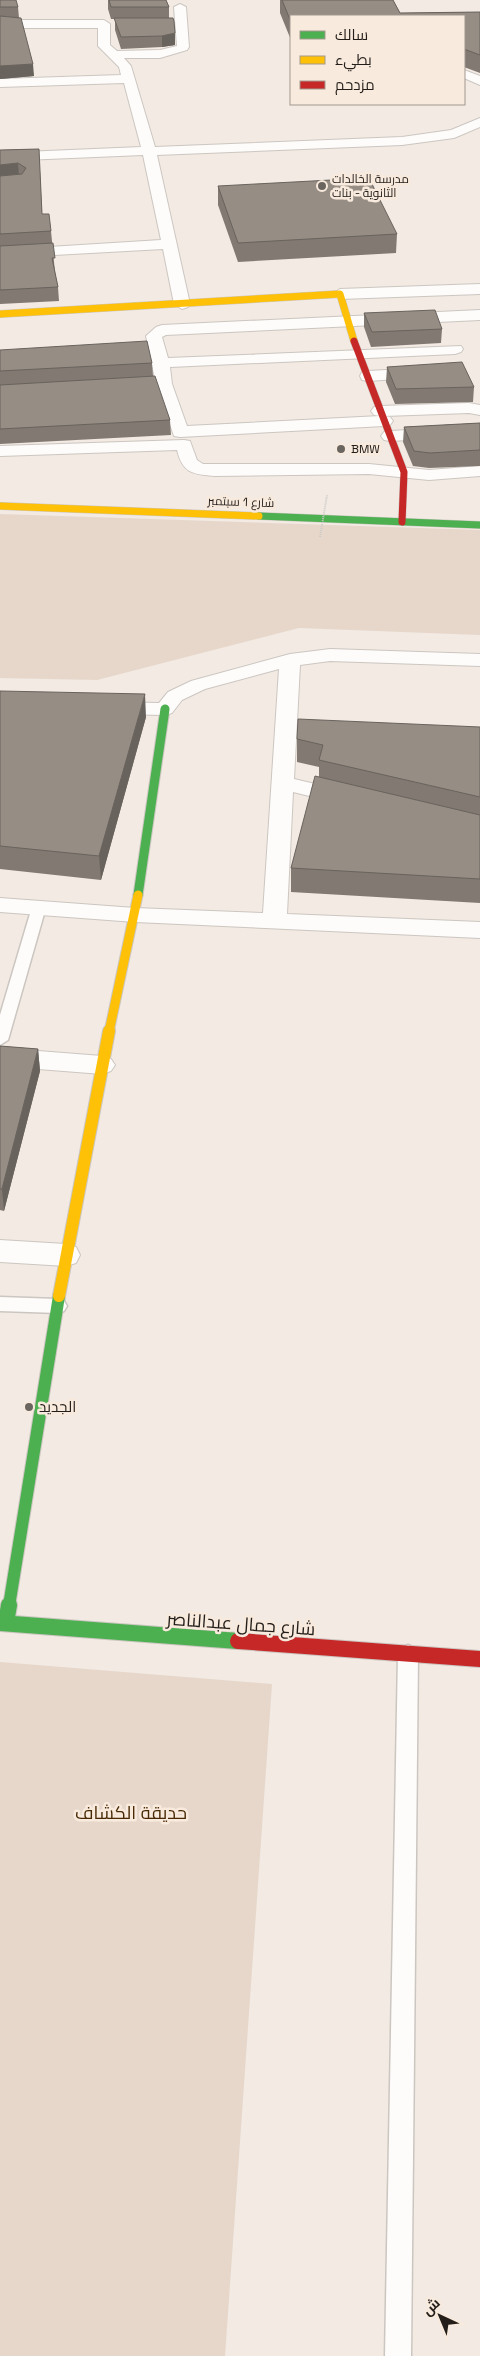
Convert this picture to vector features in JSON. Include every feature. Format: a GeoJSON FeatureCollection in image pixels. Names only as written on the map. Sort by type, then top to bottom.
{"type":"FeatureCollection","features":[{"type":"Feature","properties":{"kind":"street"},"geometry":{"type":"LineString","coordinates":[[113,55],[169,53],[181,49],[183,47],[178,25],[180,7]]}},
{"type":"Feature","properties":{"kind":"street"},"geometry":{"type":"LineString","coordinates":[[0,24],[109,24],[104,46],[125,66],[129,79],[149,151],[182,304]]}},
{"type":"Feature","properties":{"kind":"street"},"geometry":{"type":"LineString","coordinates":[[465,74],[480,80]]}},
{"type":"Feature","properties":{"kind":"street"},"geometry":{"type":"LineString","coordinates":[[0,83],[129,79]]}},
{"type":"Feature","properties":{"kind":"street"},"geometry":{"type":"LineString","coordinates":[[0,157],[425,139],[454,134],[480,122]]}},
{"type":"Feature","properties":{"kind":"street"},"geometry":{"type":"LineString","coordinates":[[0,254],[170,244]]}},
{"type":"Feature","properties":{"kind":"street"},"geometry":{"type":"LineString","coordinates":[[0,314],[340,294],[480,289]]}},
{"type":"Feature","properties":{"kind":"street"},"geometry":{"type":"LineString","coordinates":[[340,294],[347,322],[361,354],[404,472],[402,522]]}},
{"type":"Feature","properties":{"kind":"street"},"geometry":{"type":"LineString","coordinates":[[480,315],[162,330],[154,336],[164,384],[189,463],[198,469],[215,471],[369,469],[429,475],[480,471]]}},
{"type":"Feature","properties":{"kind":"street"},"geometry":{"type":"LineString","coordinates":[[439,317],[462,364]]}},
{"type":"Feature","properties":{"kind":"street"},"geometry":{"type":"LineString","coordinates":[[161,363],[455,349]]}},
{"type":"Feature","properties":{"kind":"street"},"geometry":{"type":"LineString","coordinates":[[368,376],[434,372]]}},
{"type":"Feature","properties":{"kind":"street"},"geometry":{"type":"LineString","coordinates":[[145,385],[164,384]]}},
{"type":"Feature","properties":{"kind":"street"},"geometry":{"type":"LineString","coordinates":[[0,451],[385,423],[469,408],[480,410]]}},
{"type":"Feature","properties":{"kind":"street"},"geometry":{"type":"LineString","coordinates":[[385,423],[480,431]]}},
{"type":"Feature","properties":{"kind":"street","name":"شارع 1 سبتمبر"},"geometry":{"type":"LineString","coordinates":[[0,506],[480,525]]}},
{"type":"Feature","properties":{"kind":"street"},"geometry":{"type":"LineString","coordinates":[[3,1623],[66,1255],[102,1065],[135,915],[165,710],[175,696],[198,685],[290,660],[330,655],[480,660]]}},
{"type":"Feature","properties":{"kind":"street"},"geometry":{"type":"LineString","coordinates":[[274,920],[282,783],[295,733],[290,660]]}},
{"type":"Feature","properties":{"kind":"street"},"geometry":{"type":"LineString","coordinates":[[87,708],[165,710]]}},
{"type":"Feature","properties":{"kind":"street"},"geometry":{"type":"LineString","coordinates":[[282,783],[367,803]]}},
{"type":"Feature","properties":{"kind":"street"},"geometry":{"type":"LineString","coordinates":[[0,904],[135,915],[480,930]]}},
{"type":"Feature","properties":{"kind":"street"},"geometry":{"type":"LineString","coordinates":[[0,1057],[102,1065]]}},
{"type":"Feature","properties":{"kind":"street"},"geometry":{"type":"LineString","coordinates":[[0,1250],[66,1255]]}},
{"type":"Feature","properties":{"kind":"street","name":"شارع جمال عبدالناصر"},"geometry":{"type":"LineString","coordinates":[[3,1623],[480,1659]]}},
{"type":"Feature","properties":{"kind":"lane"},"geometry":{"type":"LineString","coordinates":[[0,1040],[39,907]]}},
{"type":"Feature","properties":{"kind":"lane"},"geometry":{"type":"LineString","coordinates":[[0,1304],[58,1306]]}},
{"type":"Feature","properties":{"kind":"lane"},"geometry":{"type":"LineString","coordinates":[[398,2356],[408,1654]]}},
{"type":"Feature","properties":{"kind":"path"},"geometry":{"type":"LineString","coordinates":[[320,537],[327,495]]}},
{"type":"Feature","properties":{"kind":"green space"},"geometry":{"type":"Polygon","coordinates":[[[0,514],[480,530],[480,635],[299,628],[97,680],[0,678],[0,514]]]}},
{"type":"Feature","properties":{"kind":"green space","name":"حديقة الكشاف"},"geometry":{"type":"Polygon","coordinates":[[[0,1662],[272,1684],[225,2356],[0,2356],[0,1662]]]}},
{"type":"Feature","properties":{"kind":"building"},"geometry":{"type":"Polygon","coordinates":[[[0,0],[16,0],[18,7],[0,7],[0,0]]]}},
{"type":"Feature","properties":{"kind":"building"},"geometry":{"type":"Polygon","coordinates":[[[109,0],[166,0],[169,7],[111,7],[109,0]]]}},
{"type":"Feature","properties":{"kind":"building"},"geometry":{"type":"Polygon","coordinates":[[[282,0],[393,0],[400,13],[480,12],[480,55],[465,49],[465,15],[290,15],[290,20],[282,0]]]}},
{"type":"Feature","properties":{"kind":"building"},"geometry":{"type":"Polygon","coordinates":[[[0,16],[21,18],[33,64],[0,66],[0,16]]]}},
{"type":"Feature","properties":{"kind":"building"},"geometry":{"type":"Polygon","coordinates":[[[114,18],[173,18],[175,33],[162,36],[121,37],[114,18]]]}},
{"type":"Feature","properties":{"kind":"building"},"geometry":{"type":"Polygon","coordinates":[[[39,149],[42,214],[49,214],[51,231],[0,234],[0,176],[22,174],[26,168],[18,163],[0,165],[0,150],[39,149]]]}},
{"type":"Feature","properties":{"kind":"building"},"geometry":{"type":"Polygon","coordinates":[[[369,178],[397,234],[238,243],[218,186],[369,178]]]}},
{"type":"Feature","properties":{"kind":"building"},"geometry":{"type":"Polygon","coordinates":[[[53,243],[55,258],[52,258],[58,287],[0,290],[0,246],[53,243]]]}},
{"type":"Feature","properties":{"kind":"building"},"geometry":{"type":"Polygon","coordinates":[[[435,310],[442,329],[372,332],[364,313],[435,310]]]}},
{"type":"Feature","properties":{"kind":"building"},"geometry":{"type":"Polygon","coordinates":[[[147,341],[152,363],[0,371],[0,350],[147,341]]]}},
{"type":"Feature","properties":{"kind":"building"},"geometry":{"type":"Polygon","coordinates":[[[462,362],[474,387],[396,389],[387,367],[462,362]]]}},
{"type":"Feature","properties":{"kind":"building"},"geometry":{"type":"Polygon","coordinates":[[[155,376],[170,420],[0,429],[0,385],[155,376]]]}},
{"type":"Feature","properties":{"kind":"building"},"geometry":{"type":"Polygon","coordinates":[[[480,423],[480,450],[430,453],[414,451],[404,427],[480,423]]]}},
{"type":"Feature","properties":{"kind":"building"},"geometry":{"type":"Polygon","coordinates":[[[0,691],[145,694],[99,856],[0,846],[0,691]]]}},
{"type":"Feature","properties":{"kind":"building"},"geometry":{"type":"Polygon","coordinates":[[[298,719],[480,727],[480,797],[319,760],[323,745],[297,739],[298,719]]]}},
{"type":"Feature","properties":{"kind":"building"},"geometry":{"type":"Polygon","coordinates":[[[315,776],[480,815],[480,879],[291,868],[315,776]]]}},
{"type":"Feature","properties":{"kind":"building"},"geometry":{"type":"Polygon","coordinates":[[[0,1046],[38,1049],[2,1189],[0,1189],[0,1046]]]}},
{"type":"Feature","properties":{"kind":"traffic: fast"},"geometry":{"type":"LineString","coordinates":[[259,516],[480,525]]}},
{"type":"Feature","properties":{"kind":"traffic: fast"},"geometry":{"type":"LineString","coordinates":[[138,895],[165,709]]}},
{"type":"Feature","properties":{"kind":"traffic: fast"},"geometry":{"type":"LineString","coordinates":[[6,1623],[59,1296]]}},
{"type":"Feature","properties":{"kind":"traffic: fast"},"geometry":{"type":"LineString","coordinates":[[0,1623],[238,1641]]}},
{"type":"Feature","properties":{"kind":"traffic: slow"},"geometry":{"type":"LineString","coordinates":[[0,314],[340,294],[354,341]]}},
{"type":"Feature","properties":{"kind":"traffic: slow"},"geometry":{"type":"LineString","coordinates":[[0,506],[259,516]]}},
{"type":"Feature","properties":{"kind":"traffic: slow"},"geometry":{"type":"LineString","coordinates":[[59,1296],[102,1065],[138,895]]}},
{"type":"Feature","properties":{"kind":"traffic: jam"},"geometry":{"type":"LineString","coordinates":[[354,341],[404,472],[402,522]]}},
{"type":"Feature","properties":{"kind":"traffic: jam"},"geometry":{"type":"LineString","coordinates":[[238,1641],[480,1659]]}},
{"type":"Feature","properties":{"kind":"place","name":"مدرسة الخالدات الثانوية - بنات"},"geometry":{"type":"Point","coordinates":[322,186]}},
{"type":"Feature","properties":{"kind":"place","name":"BMW"},"geometry":{"type":"Point","coordinates":[341,449]}},
{"type":"Feature","properties":{"kind":"place","name":"الجديد"},"geometry":{"type":"Point","coordinates":[29,1407]}}]}
